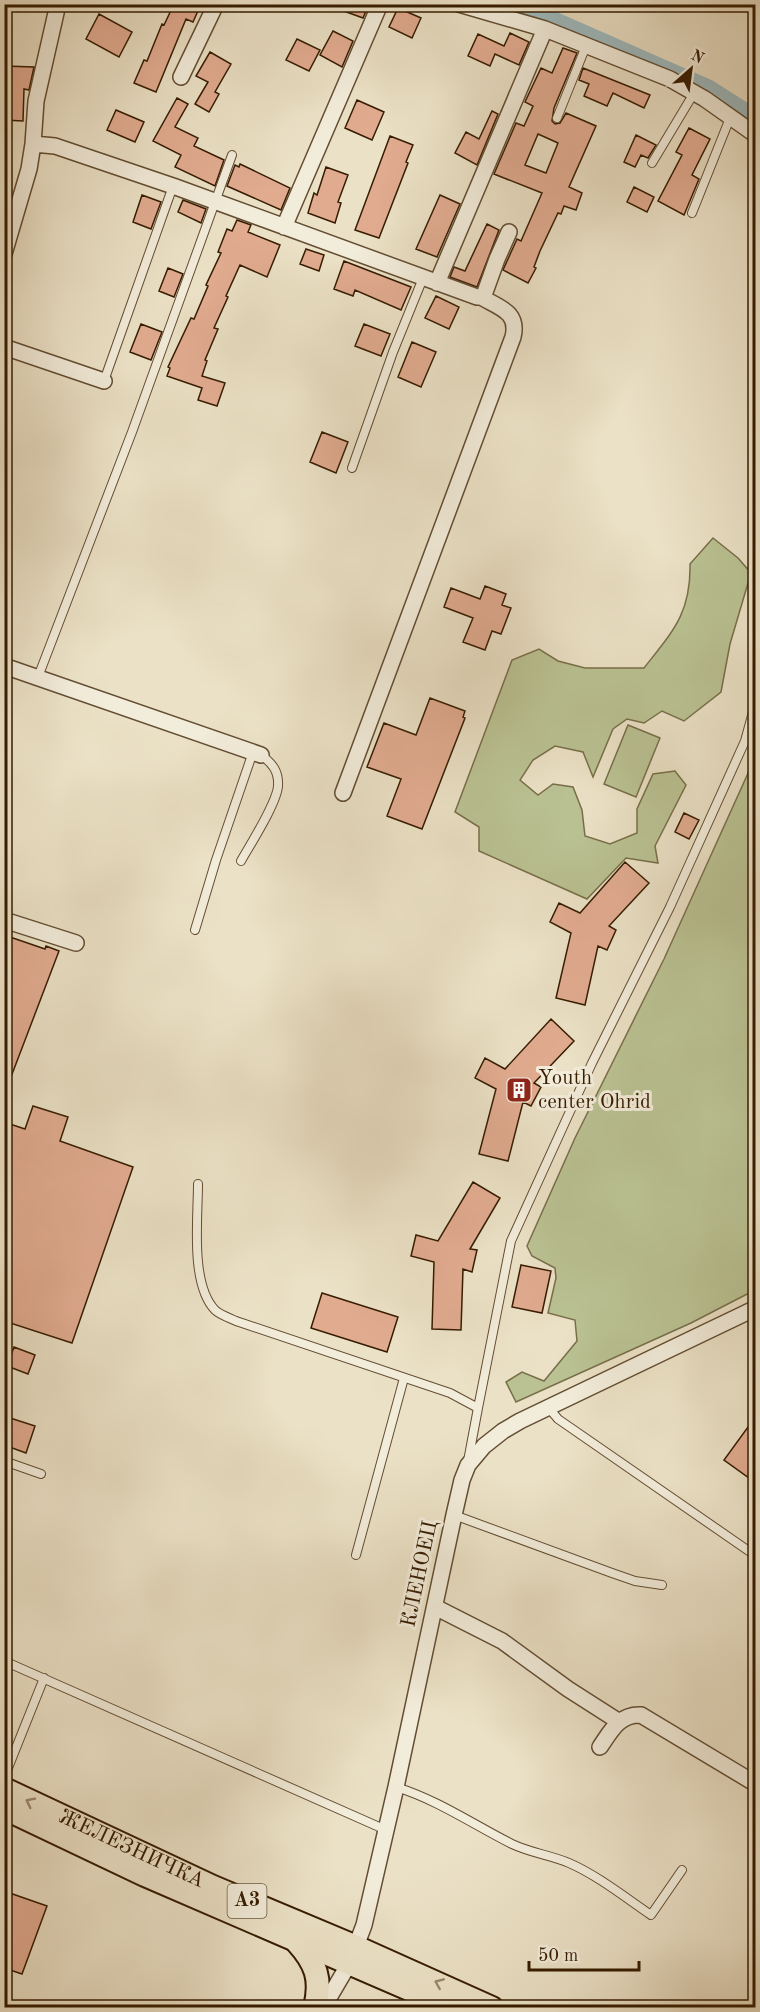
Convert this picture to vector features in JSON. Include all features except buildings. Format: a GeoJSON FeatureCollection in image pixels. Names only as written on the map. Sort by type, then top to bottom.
{"type":"FeatureCollection","features":[{"type":"Feature","properties":{"kind":"main road","name":"ЖЕЛЕЗНИЧКА"},"geometry":{"type":"LineString","coordinates":[[5,1805],[145,1875],[293,1939],[353,1955],[492,2007]]}},
{"type":"Feature","properties":{"kind":"main road","name":"ЖЕЛЕЗНИЧКА"},"geometry":{"type":"LineString","coordinates":[[5,1805],[213,1887],[453,2007]]}},
{"type":"Feature","properties":{"kind":"main road"},"geometry":{"type":"LineString","coordinates":[[293,1939],[315,1965],[318,1984],[315,2007]]}},
{"type":"Feature","properties":{"kind":"street"},"geometry":{"type":"LineString","coordinates":[[4,254],[29,169],[36,101],[58,4]]}},
{"type":"Feature","properties":{"kind":"street"},"geometry":{"type":"LineString","coordinates":[[181,77],[216,4]]}},
{"type":"Feature","properties":{"kind":"street"},"geometry":{"type":"LineString","coordinates":[[284,227],[380,4]]}},
{"type":"Feature","properties":{"kind":"street"},"geometry":{"type":"LineString","coordinates":[[459,4],[545,29],[670,79],[756,135]]}},
{"type":"Feature","properties":{"kind":"street"},"geometry":{"type":"LineString","coordinates":[[430,280],[545,29]]}},
{"type":"Feature","properties":{"kind":"street"},"geometry":{"type":"LineString","coordinates":[[33,144],[55,146],[173,186],[481,297],[510,313],[516,326],[513,337],[343,793]]}},
{"type":"Feature","properties":{"kind":"street"},"geometry":{"type":"LineString","coordinates":[[481,297],[484,295],[496,259],[509,231]]}},
{"type":"Feature","properties":{"kind":"street"},"geometry":{"type":"LineString","coordinates":[[4,347],[104,381]]}},
{"type":"Feature","properties":{"kind":"street"},"geometry":{"type":"LineString","coordinates":[[4,666],[257,753]]}},
{"type":"Feature","properties":{"kind":"street"},"geometry":{"type":"LineString","coordinates":[[4,920],[76,943]]}},
{"type":"Feature","properties":{"kind":"street","name":"КЛЕНОЕЦ"},"geometry":{"type":"LineString","coordinates":[[323,2007],[353,1955],[364,1925],[454,1515],[468,1465],[484,1446],[502,1431],[520,1421],[756,1308]]}},
{"type":"Feature","properties":{"kind":"street"},"geometry":{"type":"LineString","coordinates":[[435,1607],[502,1641],[568,1689],[618,1721]]}},
{"type":"Feature","properties":{"kind":"street"},"geometry":{"type":"LineString","coordinates":[[600,1747],[618,1721],[633,1714],[648,1718],[756,1784]]}},
{"type":"Feature","properties":{"kind":"lane"},"geometry":{"type":"LineString","coordinates":[[557,118],[586,46]]}},
{"type":"Feature","properties":{"kind":"lane"},"geometry":{"type":"LineString","coordinates":[[652,163],[694,93]]}},
{"type":"Feature","properties":{"kind":"lane"},"geometry":{"type":"LineString","coordinates":[[692,213],[730,118]]}},
{"type":"Feature","properties":{"kind":"lane"},"geometry":{"type":"LineString","coordinates":[[38,677],[132,432],[232,155]]}},
{"type":"Feature","properties":{"kind":"lane"},"geometry":{"type":"LineString","coordinates":[[104,381],[173,186]]}},
{"type":"Feature","properties":{"kind":"lane"},"geometry":{"type":"LineString","coordinates":[[352,468],[393,352],[430,280]]}},
{"type":"Feature","properties":{"kind":"lane"},"geometry":{"type":"LineString","coordinates":[[468,1465],[511,1241],[592,1063],[670,907],[741,752],[756,701]]}},
{"type":"Feature","properties":{"kind":"lane"},"geometry":{"type":"LineString","coordinates":[[195,930],[216,860],[257,753],[270,762],[277,773],[278,788],[272,804],[241,861]]}},
{"type":"Feature","properties":{"kind":"lane"},"geometry":{"type":"LineString","coordinates":[[198,1184],[198,1261],[201,1285],[215,1311],[236,1321],[450,1393],[478,1408]]}},
{"type":"Feature","properties":{"kind":"lane"},"geometry":{"type":"LineString","coordinates":[[356,1555],[404,1378]]}},
{"type":"Feature","properties":{"kind":"lane"},"geometry":{"type":"LineString","coordinates":[[548,1407],[558,1419],[756,1556]]}},
{"type":"Feature","properties":{"kind":"lane"},"geometry":{"type":"LineString","coordinates":[[4,1461],[41,1474]]}},
{"type":"Feature","properties":{"kind":"lane"},"geometry":{"type":"LineString","coordinates":[[454,1515],[627,1578],[662,1585]]}},
{"type":"Feature","properties":{"kind":"lane"},"geometry":{"type":"LineString","coordinates":[[4,1660],[386,1830]]}},
{"type":"Feature","properties":{"kind":"lane"},"geometry":{"type":"LineString","coordinates":[[4,1778],[44,1678]]}},
{"type":"Feature","properties":{"kind":"lane"},"geometry":{"type":"LineString","coordinates":[[396,1787],[414,1792],[529,1852],[550,1856],[571,1864],[651,1915],[682,1870]]}},
{"type":"Feature","properties":{"kind":"green space"},"geometry":{"type":"Polygon","coordinates":[[[713,538],[738,558],[751,573],[730,644],[721,692],[684,721],[662,711],[644,723],[627,719],[613,729],[593,777],[583,752],[555,746],[533,760],[520,780],[538,795],[553,784],[573,787],[582,810],[585,836],[610,844],[637,833],[637,809],[653,774],[675,771],[686,785],[655,846],[658,863],[626,858],[587,899],[479,851],[479,827],[455,812],[512,660],[539,649],[558,661],[585,668],[644,668],[672,632],[684,609],[690,581],[690,564],[713,538]]]}},
{"type":"Feature","properties":{"kind":"green space"},"geometry":{"type":"Polygon","coordinates":[[[628,725],[660,738],[636,797],[604,784],[628,725]]]}},
{"type":"Feature","properties":{"kind":"green space"},"geometry":{"type":"Polygon","coordinates":[[[755,749],[755,1290],[691,1323],[516,1402],[506,1382],[522,1372],[544,1381],[577,1341],[575,1320],[548,1313],[556,1278],[555,1268],[532,1256],[527,1246],[575,1138],[664,959],[749,771],[755,749]]]}},
{"type":"Feature","properties":{"kind":"waterway"},"geometry":{"type":"LineString","coordinates":[[511,4],[543,14],[709,87],[756,117]]}},
{"type":"Feature","properties":{"kind":"place","name":"Youth center Ohrid"},"geometry":{"type":"Point","coordinates":[519,1090]}}]}
